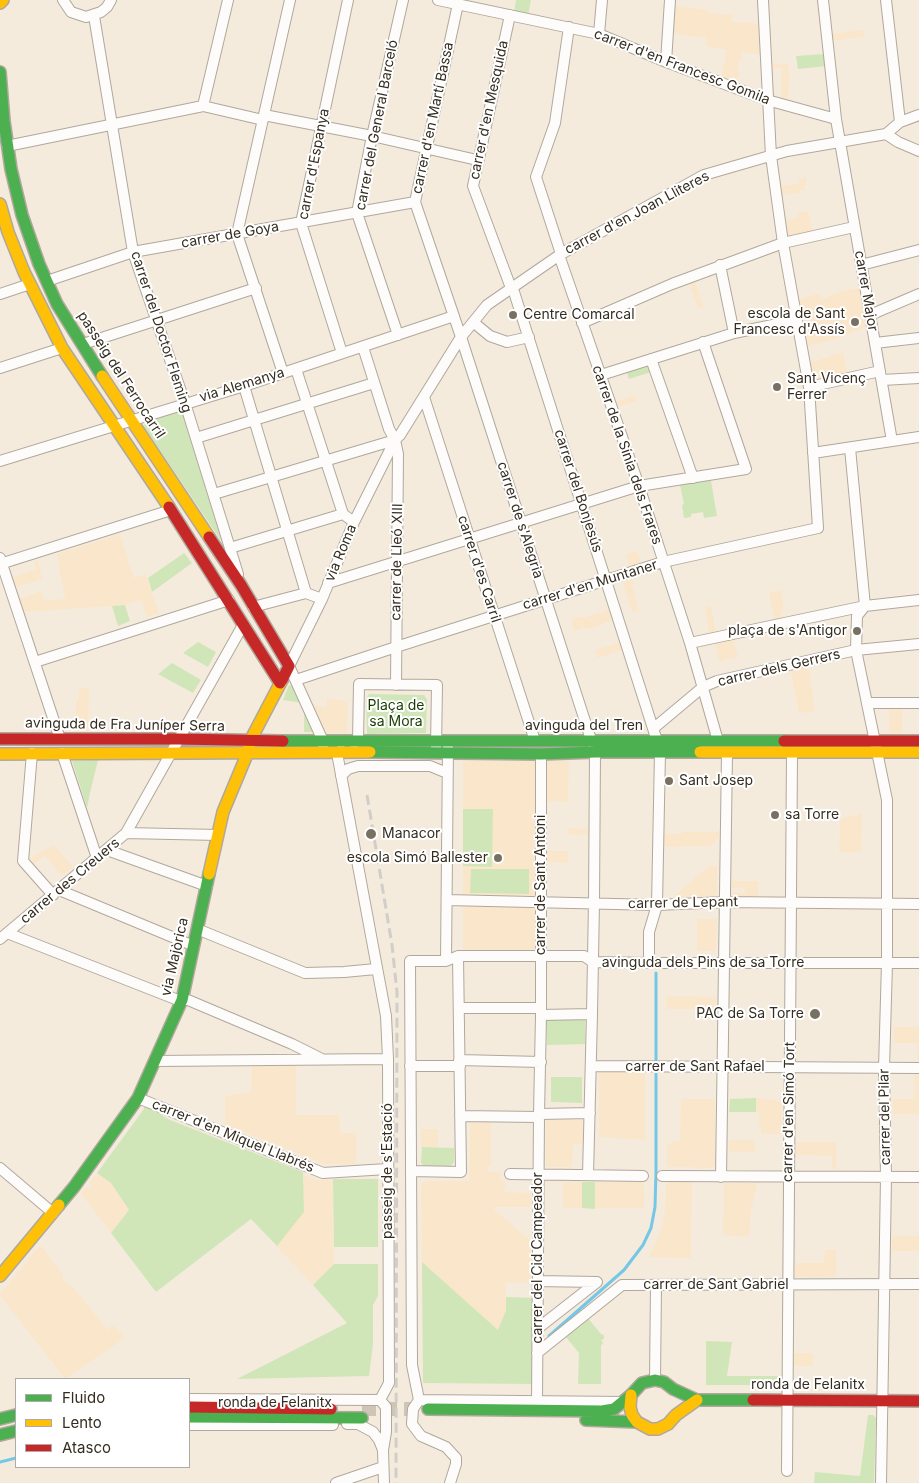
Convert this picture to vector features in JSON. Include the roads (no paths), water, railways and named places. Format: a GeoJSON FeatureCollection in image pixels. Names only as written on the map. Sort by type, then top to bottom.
{"type":"FeatureCollection","features":[{"type":"Feature","properties":{"kind":"main road"},"geometry":{"type":"LineString","coordinates":[[0,3],[3,0]]}},
{"type":"Feature","properties":{"kind":"main road","name":"passeig del Ferrocarril"},"geometry":{"type":"LineString","coordinates":[[0,72],[7,146],[22,215],[57,304],[130,420],[241,585],[289,666]]}},
{"type":"Feature","properties":{"kind":"main road"},"geometry":{"type":"LineString","coordinates":[[0,204],[8,232],[30,284],[62,348],[171,510],[280,683]]}},
{"type":"Feature","properties":{"kind":"main road","name":"via Majòrica"},"geometry":{"type":"LineString","coordinates":[[0,1276],[53,1213],[138,1098],[182,1000],[223,812],[249,747],[289,666]]}},
{"type":"Feature","properties":{"kind":"main road","name":"avinguda de Fra Juníper Serra"},"geometry":{"type":"LineString","coordinates":[[0,739],[178,739],[249,747]]}},
{"type":"Feature","properties":{"kind":"main road","name":"avinguda del Tren"},"geometry":{"type":"LineString","coordinates":[[323,747],[358,741],[541,754],[595,752],[718,741],[876,746],[919,752]]}},
{"type":"Feature","properties":{"kind":"main road","name":"avinguda del Tren"},"geometry":{"type":"LineString","coordinates":[[442,747],[535,741],[591,741],[728,753],[792,753],[919,741]]}},
{"type":"Feature","properties":{"kind":"main road"},"geometry":{"type":"LineString","coordinates":[[249,747],[323,747],[337,752],[442,747]]}},
{"type":"Feature","properties":{"kind":"main road","name":"avinguda de Fra Juníper Serra"},"geometry":{"type":"LineString","coordinates":[[0,754],[171,752],[249,747]]}},
{"type":"Feature","properties":{"kind":"main road"},"geometry":{"type":"LineString","coordinates":[[655,1380],[664,1382],[673,1389],[697,1400],[676,1415],[668,1424],[650,1429],[637,1422],[428,1414],[614,1409],[628,1399],[642,1383],[655,1380]]}},
{"type":"Feature","properties":{"kind":"main road"},"geometry":{"type":"LineString","coordinates":[[673,1389],[678,1399],[676,1415]]}},
{"type":"Feature","properties":{"kind":"main road"},"geometry":{"type":"LineString","coordinates":[[628,1399],[632,1415],[637,1422]]}},
{"type":"Feature","properties":{"kind":"main road","name":"ronda de Felanitx"},"geometry":{"type":"LineString","coordinates":[[697,1400],[919,1401]]}},
{"type":"Feature","properties":{"kind":"main road","name":"ronda de Felanitx"},"geometry":{"type":"LineString","coordinates":[[190,1407],[362,1414],[190,1417]]}},
{"type":"Feature","properties":{"kind":"main road"},"geometry":{"type":"LineString","coordinates":[[0,1419],[15,1415]]}},
{"type":"Feature","properties":{"kind":"main road"},"geometry":{"type":"LineString","coordinates":[[0,1435],[15,1432]]}},
{"type":"Feature","properties":{"kind":"street"},"geometry":{"type":"LineString","coordinates":[[63,0],[72,12],[78,15],[94,16],[107,7],[111,0]]}},
{"type":"Feature","properties":{"kind":"street"},"geometry":{"type":"LineString","coordinates":[[203,106],[228,0]]}},
{"type":"Feature","properties":{"kind":"street"},"geometry":{"type":"LineString","coordinates":[[283,373],[237,234],[290,0]]}},
{"type":"Feature","properties":{"kind":"street","name":"carrer d'Espanya"},"geometry":{"type":"LineString","coordinates":[[342,353],[301,223],[348,0]]}},
{"type":"Feature","properties":{"kind":"street","name":"carrer del General Barceló"},"geometry":{"type":"LineString","coordinates":[[398,335],[357,213],[402,0]]}},
{"type":"Feature","properties":{"kind":"street","name":"carrer d'en Francesc Gomila"},"geometry":{"type":"LineString","coordinates":[[438,0],[599,34],[666,62],[767,100],[836,119]]}},
{"type":"Feature","properties":{"kind":"street"},"geometry":{"type":"LineString","coordinates":[[599,34],[602,0]]}},
{"type":"Feature","properties":{"kind":"street"},"geometry":{"type":"LineString","coordinates":[[666,62],[670,0]]}},
{"type":"Feature","properties":{"kind":"street"},"geometry":{"type":"LineString","coordinates":[[763,0],[770,156],[782,243],[809,387],[813,454],[919,437]]}},
{"type":"Feature","properties":{"kind":"street","name":"carrer Major"},"geometry":{"type":"LineString","coordinates":[[824,0],[836,119],[892,441]]}},
{"type":"Feature","properties":{"kind":"street"},"geometry":{"type":"LineString","coordinates":[[886,0],[900,122]]}},
{"type":"Feature","properties":{"kind":"street","name":"carrer d'en Martí Bassa"},"geometry":{"type":"LineString","coordinates":[[453,2],[415,202],[454,316]]}},
{"type":"Feature","properties":{"kind":"street","name":"carrer d'en Mesquida"},"geometry":{"type":"LineString","coordinates":[[510,15],[477,160],[473,186],[511,288]]}},
{"type":"Feature","properties":{"kind":"street","name":"carrer del Doctor Fleming"},"geometry":{"type":"LineString","coordinates":[[94,16],[133,252],[185,403],[241,585]]}},
{"type":"Feature","properties":{"kind":"street","name":"carrer de la Sínia dels Frares"},"geometry":{"type":"LineString","coordinates":[[570,27],[555,123],[536,177],[582,323],[639,486],[690,643],[718,741]]}},
{"type":"Feature","properties":{"kind":"street"},"geometry":{"type":"LineString","coordinates":[[7,146],[203,106],[322,126],[477,160]]}},
{"type":"Feature","properties":{"kind":"street"},"geometry":{"type":"LineString","coordinates":[[919,115],[900,122],[886,134],[898,142],[919,151]]}},
{"type":"Feature","properties":{"kind":"street","name":"carrer d'en Joan Lliteres"},"geometry":{"type":"LineString","coordinates":[[424,397],[461,337],[487,305],[560,255],[704,175],[770,156],[840,141],[886,134]]}},
{"type":"Feature","properties":{"kind":"street","name":"carrer de Goya"},"geometry":{"type":"LineString","coordinates":[[47,281],[133,252],[415,202]]}},
{"type":"Feature","properties":{"kind":"street"},"geometry":{"type":"LineString","coordinates":[[582,323],[672,284],[782,243],[854,227]]}},
{"type":"Feature","properties":{"kind":"street"},"geometry":{"type":"LineString","coordinates":[[862,265],[919,250]]}},
{"type":"Feature","properties":{"kind":"street"},"geometry":{"type":"LineString","coordinates":[[720,266],[734,333]]}},
{"type":"Feature","properties":{"kind":"street"},"geometry":{"type":"LineString","coordinates":[[0,294],[30,284]]}},
{"type":"Feature","properties":{"kind":"street"},"geometry":{"type":"LineString","coordinates":[[82,344],[256,288]]}},
{"type":"Feature","properties":{"kind":"street","name":"carrer del Bonjesús"},"geometry":{"type":"LineString","coordinates":[[511,288],[529,337],[654,728],[658,747],[656,905],[649,932],[649,963]]}},
{"type":"Feature","properties":{"kind":"street"},"geometry":{"type":"LineString","coordinates":[[870,315],[919,294]]}},
{"type":"Feature","properties":{"kind":"street","name":"via Alemanya"},"geometry":{"type":"LineString","coordinates":[[0,461],[244,386],[454,316]]}},
{"type":"Feature","properties":{"kind":"street","name":"carrer de s'Alegria"},"geometry":{"type":"LineString","coordinates":[[454,316],[595,752]]}},
{"type":"Feature","properties":{"kind":"street"},"geometry":{"type":"LineString","coordinates":[[601,375],[734,333],[797,320]]}},
{"type":"Feature","properties":{"kind":"street"},"geometry":{"type":"LineString","coordinates":[[473,322],[490,336],[507,342],[529,337]]}},
{"type":"Feature","properties":{"kind":"street"},"geometry":{"type":"LineString","coordinates":[[875,343],[919,338]]}},
{"type":"Feature","properties":{"kind":"street"},"geometry":{"type":"LineString","coordinates":[[328,583],[639,486],[746,469],[703,342]]}},
{"type":"Feature","properties":{"kind":"street","name":"carrer de Lleó XIII"},"geometry":{"type":"LineString","coordinates":[[363,347],[388,429],[395,440],[398,454],[396,685]]}},
{"type":"Feature","properties":{"kind":"street"},"geometry":{"type":"LineString","coordinates":[[0,368],[62,348]]}},
{"type":"Feature","properties":{"kind":"street"},"geometry":{"type":"LineString","coordinates":[[651,359],[693,478]]}},
{"type":"Feature","properties":{"kind":"street"},"geometry":{"type":"LineString","coordinates":[[296,368],[342,514],[354,522]]}},
{"type":"Feature","properties":{"kind":"street"},"geometry":{"type":"LineString","coordinates":[[809,387],[881,376],[919,378]]}},
{"type":"Feature","properties":{"kind":"street"},"geometry":{"type":"LineString","coordinates":[[196,438],[374,383]]}},
{"type":"Feature","properties":{"kind":"street"},"geometry":{"type":"LineString","coordinates":[[244,386],[306,593]]}},
{"type":"Feature","properties":{"kind":"street","name":"via Roma"},"geometry":{"type":"LineString","coordinates":[[289,666],[322,599],[354,522],[395,440],[424,397]]}},
{"type":"Feature","properties":{"kind":"street","name":"carrer d'es Carril"},"geometry":{"type":"LineString","coordinates":[[424,397],[535,741]]}},
{"type":"Feature","properties":{"kind":"street"},"geometry":{"type":"LineString","coordinates":[[214,494],[395,440]]}},
{"type":"Feature","properties":{"kind":"street"},"geometry":{"type":"LineString","coordinates":[[850,448],[865,606],[857,616],[856,650]]}},
{"type":"Feature","properties":{"kind":"street","name":"carrer d'en Muntaner"},"geometry":{"type":"LineString","coordinates":[[296,680],[663,562],[818,528],[813,454]]}},
{"type":"Feature","properties":{"kind":"street"},"geometry":{"type":"LineString","coordinates":[[60,739],[1,562],[171,510]]}},
{"type":"Feature","properties":{"kind":"street"},"geometry":{"type":"LineString","coordinates":[[230,548],[342,514]]}},
{"type":"Feature","properties":{"kind":"street"},"geometry":{"type":"LineString","coordinates":[[253,607],[306,593],[322,599]]}},
{"type":"Feature","properties":{"kind":"street"},"geometry":{"type":"LineString","coordinates":[[35,662],[229,600]]}},
{"type":"Feature","properties":{"kind":"street"},"geometry":{"type":"LineString","coordinates":[[690,643],[865,606],[919,600]]}},
{"type":"Feature","properties":{"kind":"street","name":"carrer des Creuers"},"geometry":{"type":"LineString","coordinates":[[4,936],[126,834],[243,625]]}},
{"type":"Feature","properties":{"kind":"street","name":"carrer dels Gerrers"},"geometry":{"type":"LineString","coordinates":[[654,728],[703,687],[717,681],[856,650],[919,644]]}},
{"type":"Feature","properties":{"kind":"street","name":"carrer del Pilar"},"geometry":{"type":"LineString","coordinates":[[856,650],[888,800],[884,1068],[886,1176],[882,1483]]}},
{"type":"Feature","properties":{"kind":"street"},"geometry":{"type":"LineString","coordinates":[[289,666],[323,747]]}},
{"type":"Feature","properties":{"kind":"street"},"geometry":{"type":"LineString","coordinates":[[337,752],[358,741],[359,684],[437,685],[442,747],[447,773],[446,961],[458,956],[461,1172],[411,1171]]}},
{"type":"Feature","properties":{"kind":"street"},"geometry":{"type":"LineString","coordinates":[[867,703],[919,703]]}},
{"type":"Feature","properties":{"kind":"street","name":"passeig de s'Estació"},"geometry":{"type":"LineString","coordinates":[[337,752],[386,1016],[388,1059],[389,1384],[380,1400]]}},
{"type":"Feature","properties":{"kind":"street"},"geometry":{"type":"LineString","coordinates":[[588,1175],[595,752]]}},
{"type":"Feature","properties":{"kind":"street"},"geometry":{"type":"LineString","coordinates":[[32,753],[23,861],[56,893],[194,946]]}},
{"type":"Feature","properties":{"kind":"street"},"geometry":{"type":"LineString","coordinates":[[62,753],[97,858]]}},
{"type":"Feature","properties":{"kind":"street"},"geometry":{"type":"LineString","coordinates":[[721,1177],[728,753]]}},
{"type":"Feature","properties":{"kind":"street","name":"carrer d'en Simó Tort"},"geometry":{"type":"LineString","coordinates":[[787,1471],[792,753]]}},
{"type":"Feature","properties":{"kind":"street","name":"carrer de Sant Antoni"},"geometry":{"type":"LineString","coordinates":[[541,754],[541,1062]]}},
{"type":"Feature","properties":{"kind":"street"},"geometry":{"type":"LineString","coordinates":[[342,776],[348,769],[358,766],[430,766],[447,773]]}},
{"type":"Feature","properties":{"kind":"street"},"geometry":{"type":"LineString","coordinates":[[126,834],[218,835]]}},
{"type":"Feature","properties":{"kind":"street"},"geometry":{"type":"LineString","coordinates":[[107,850],[207,886]]}},
{"type":"Feature","properties":{"kind":"street","name":"carrer de Lepant"},"geometry":{"type":"LineString","coordinates":[[447,900],[594,902],[656,905],[725,902],[919,904]]}},
{"type":"Feature","properties":{"kind":"street"},"geometry":{"type":"LineString","coordinates":[[197,929],[305,972],[344,972],[376,969]]}},
{"type":"Feature","properties":{"kind":"street"},"geometry":{"type":"LineString","coordinates":[[4,936],[178,1000],[188,1000],[292,1044],[320,1058]]}},
{"type":"Feature","properties":{"kind":"street","name":"avinguda dels Pins de sa Torre"},"geometry":{"type":"LineString","coordinates":[[458,956],[584,956],[593,962],[649,963],[919,963]]}},
{"type":"Feature","properties":{"kind":"street","name":"passeig de s'Estació"},"geometry":{"type":"LineString","coordinates":[[419,1400],[412,1365],[410,961],[446,961]]}},
{"type":"Feature","properties":{"kind":"street"},"geometry":{"type":"LineString","coordinates":[[459,1008],[592,1014]]}},
{"type":"Feature","properties":{"kind":"street"},"geometry":{"type":"LineString","coordinates":[[155,1060],[388,1059]]}},
{"type":"Feature","properties":{"kind":"street"},"geometry":{"type":"LineString","coordinates":[[410,1066],[541,1062]]}},
{"type":"Feature","properties":{"kind":"street","name":"carrer del Cid Campeador"},"geometry":{"type":"LineString","coordinates":[[537,1402],[538,1173],[541,1062]]}},
{"type":"Feature","properties":{"kind":"street","name":"carrer de Sant Rafael"},"geometry":{"type":"LineString","coordinates":[[591,1066],[919,1068]]}},
{"type":"Feature","properties":{"kind":"street","name":"carrer d'en Miquel Llabrés"},"geometry":{"type":"LineString","coordinates":[[138,1098],[324,1173],[387,1169]]}},
{"type":"Feature","properties":{"kind":"street"},"geometry":{"type":"LineString","coordinates":[[460,1116],[539,1116],[590,1113]]}},
{"type":"Feature","properties":{"kind":"street"},"geometry":{"type":"LineString","coordinates":[[0,1168],[53,1213]]}},
{"type":"Feature","properties":{"kind":"street"},"geometry":{"type":"LineString","coordinates":[[510,1174],[643,1176]]}},
{"type":"Feature","properties":{"kind":"street"},"geometry":{"type":"LineString","coordinates":[[662,1176],[919,1177]]}},
{"type":"Feature","properties":{"kind":"street"},"geometry":{"type":"LineString","coordinates":[[537,1329],[597,1282],[538,1281]]}},
{"type":"Feature","properties":{"kind":"street","name":"carrer de Sant Gabriel"},"geometry":{"type":"LineString","coordinates":[[537,1353],[622,1284],[919,1284]]}},
{"type":"Feature","properties":{"kind":"street"},"geometry":{"type":"LineString","coordinates":[[655,1380],[656,1285]]}},
{"type":"Feature","properties":{"kind":"street"},"geometry":{"type":"LineString","coordinates":[[190,1399],[380,1400],[386,1407],[386,1432],[383,1450],[384,1483]]}},
{"type":"Feature","properties":{"kind":"street"},"geometry":{"type":"LineString","coordinates":[[450,1483],[456,1458],[446,1447],[421,1436],[412,1424],[413,1409],[419,1400],[537,1402],[628,1399]]}},
{"type":"Feature","properties":{"kind":"street"},"geometry":{"type":"LineString","coordinates":[[190,1425],[358,1424],[373,1432],[383,1450]]}},
{"type":"Feature","properties":{"kind":"street"},"geometry":{"type":"LineString","coordinates":[[336,1483],[383,1467]]}},
{"type":"Feature","properties":{"kind":"waterway"},"geometry":{"type":"LineString","coordinates":[[549,1336],[624,1270],[643,1245],[651,1228],[655,1207],[656,1172],[656,973]]}},
{"type":"Feature","properties":{"kind":"waterway"},"geometry":{"type":"LineString","coordinates":[[0,1462],[15,1458]]}},
{"type":"Feature","properties":{"kind":"tunnel"},"geometry":{"type":"LineString","coordinates":[[362,1409],[428,1409]]}},
{"type":"Feature","properties":{"kind":"railway"},"geometry":{"type":"LineString","coordinates":[[367,795],[392,945],[397,992],[396,1483]]}},
{"type":"Feature","properties":{"kind":"place","name":"Centre Comarcal"},"geometry":{"type":"Point","coordinates":[513,315]}},
{"type":"Feature","properties":{"kind":"place","name":"escola de Sant Francesc d'Assís"},"geometry":{"type":"Point","coordinates":[855,322]}},
{"type":"Feature","properties":{"kind":"place","name":"Sant Vicenç Ferrer"},"geometry":{"type":"Point","coordinates":[777,387]}},
{"type":"Feature","properties":{"kind":"place","name":"plaça de s'Antigor"},"geometry":{"type":"Point","coordinates":[857,631]}},
{"type":"Feature","properties":{"kind":"place","name":"Sant Josep"},"geometry":{"type":"Point","coordinates":[669,781]}},
{"type":"Feature","properties":{"kind":"place","name":"sa Torre"},"geometry":{"type":"Point","coordinates":[775,815]}},
{"type":"Feature","properties":{"kind":"place","name":"Manacor"},"geometry":{"type":"Point","coordinates":[371,834]}},
{"type":"Feature","properties":{"kind":"place","name":"escola Simó Ballester"},"geometry":{"type":"Point","coordinates":[498,858]}},
{"type":"Feature","properties":{"kind":"place","name":"PAC de Sa Torre"},"geometry":{"type":"Point","coordinates":[815,1014]}},
{"type":"Feature","properties":{"kind":"park label","name":"Plaça de sa Mora"},"geometry":{"type":"Point","coordinates":[396,714]}}]}
